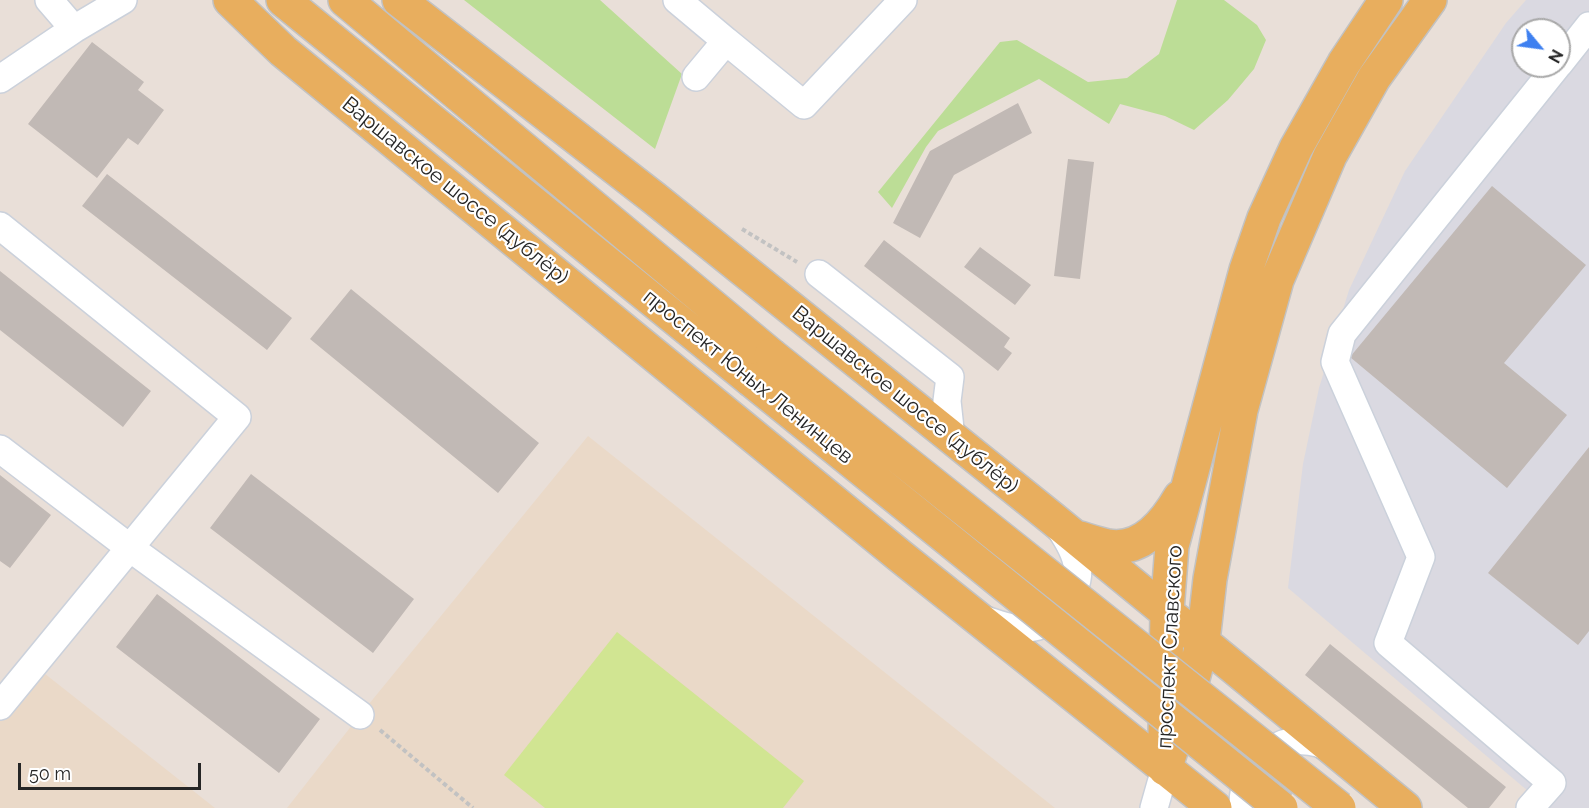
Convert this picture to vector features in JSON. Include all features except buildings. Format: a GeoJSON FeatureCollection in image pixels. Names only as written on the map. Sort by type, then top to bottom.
{"type":"FeatureCollection","features":[{"type":"Feature","properties":{"kind":"main road","name":"Варшавское шоссе (дублёр)"},"geometry":{"type":"LineString","coordinates":[[230,0],[283,51],[976,617],[1215,808]]}},
{"type":"Feature","properties":{"kind":"main road","name":"проспект Юных Ленинцев"},"geometry":{"type":"LineString","coordinates":[[283,0],[761,367],[1233,722],[1339,808]]}},
{"type":"Feature","properties":{"kind":"main road","name":"проспект Юных Ленинцев"},"geometry":{"type":"LineString","coordinates":[[345,0],[761,367],[1213,753],[1281,808]]}},
{"type":"Feature","properties":{"kind":"main road","name":"Варшавское шоссе (дублёр)"},"geometry":{"type":"LineString","coordinates":[[399,0],[654,198],[1065,528],[1405,808]]}},
{"type":"Feature","properties":{"kind":"main road","name":"проспект Славского"},"geometry":{"type":"LineString","coordinates":[[1165,769],[1167,611],[1172,546],[1246,270],[1264,218],[1301,138],[1344,63],[1386,0]]}},
{"type":"Feature","properties":{"kind":"main road","name":"проспект Славского"},"geometry":{"type":"LineString","coordinates":[[1165,769],[1186,705],[1203,641],[1210,579],[1241,410],[1277,280],[1330,156],[1374,78],[1430,0]]}},
{"type":"Feature","properties":{"kind":"main road"},"geometry":{"type":"LineString","coordinates":[[1065,528],[1110,546],[1138,544],[1167,520],[1191,477]]}},
{"type":"Feature","properties":{"kind":"street"},"geometry":{"type":"LineString","coordinates":[[49,0],[74,29]]}},
{"type":"Feature","properties":{"kind":"street"},"geometry":{"type":"LineString","coordinates":[[0,80],[74,29],[123,0]]}},
{"type":"Feature","properties":{"kind":"street"},"geometry":{"type":"LineString","coordinates":[[677,0],[804,105],[903,0]]}},
{"type":"Feature","properties":{"kind":"street"},"geometry":{"type":"LineString","coordinates":[[1571,49],[1589,26]]}},
{"type":"Feature","properties":{"kind":"street"},"geometry":{"type":"LineString","coordinates":[[696,77],[726,41]]}},
{"type":"Feature","properties":{"kind":"street"},"geometry":{"type":"LineString","coordinates":[[1530,808],[1552,783],[1388,643],[1421,557],[1335,362],[1342,334],[1548,78]]}},
{"type":"Feature","properties":{"kind":"street"},"geometry":{"type":"LineString","coordinates":[[0,226],[237,417],[0,706]]}},
{"type":"Feature","properties":{"kind":"street"},"geometry":{"type":"LineString","coordinates":[[819,274],[950,377],[946,401],[951,438]]}},
{"type":"Feature","properties":{"kind":"street"},"geometry":{"type":"LineString","coordinates":[[0,449],[130,548],[360,715]]}},
{"type":"Feature","properties":{"kind":"street"},"geometry":{"type":"LineString","coordinates":[[976,617],[1008,627],[1034,627],[1054,616],[1071,597],[1079,575],[1073,547],[1065,528]]}},
{"type":"Feature","properties":{"kind":"street"},"geometry":{"type":"LineString","coordinates":[[1244,808],[1243,796],[1252,769],[1272,749],[1299,741],[1313,742],[1339,754]]}},
{"type":"Feature","properties":{"kind":"street"},"geometry":{"type":"LineString","coordinates":[[1154,808],[1165,769]]}},
{"type":"Feature","properties":{"kind":"path"},"geometry":{"type":"LineString","coordinates":[[360,715],[473,808]]}},
{"type":"Feature","properties":{"kind":"shaded area"},"geometry":{"type":"Polygon","coordinates":[[[1526,0],[1589,0],[1589,808],[1548,808],[1288,588],[1303,464],[1319,388],[1349,290],[1405,171],[1506,23],[1526,0]]]}},
{"type":"Feature","properties":{"kind":"shaded area"},"geometry":{"type":"Polygon","coordinates":[[[588,436],[1055,808],[287,808],[588,436]]]}},
{"type":"Feature","properties":{"kind":"shaded area"},"geometry":{"type":"Polygon","coordinates":[[[35,666],[215,808],[0,808],[0,710],[35,666]]]}},
{"type":"Feature","properties":{"kind":"green space"},"geometry":{"type":"Polygon","coordinates":[[[464,0],[600,0],[682,74],[655,149],[464,0]]]}},
{"type":"Feature","properties":{"kind":"green space"},"geometry":{"type":"Polygon","coordinates":[[[1177,0],[1224,0],[1257,25],[1266,40],[1254,69],[1228,100],[1194,130],[1165,116],[1120,104],[1109,124],[1039,79],[938,131],[926,147],[892,208],[878,192],[1000,42],[1017,40],[1088,82],[1127,78],[1159,54],[1177,0]]]}},
{"type":"Feature","properties":{"kind":"green space"},"geometry":{"type":"Polygon","coordinates":[[[617,632],[804,781],[783,808],[545,808],[504,775],[617,632]]]}}]}
